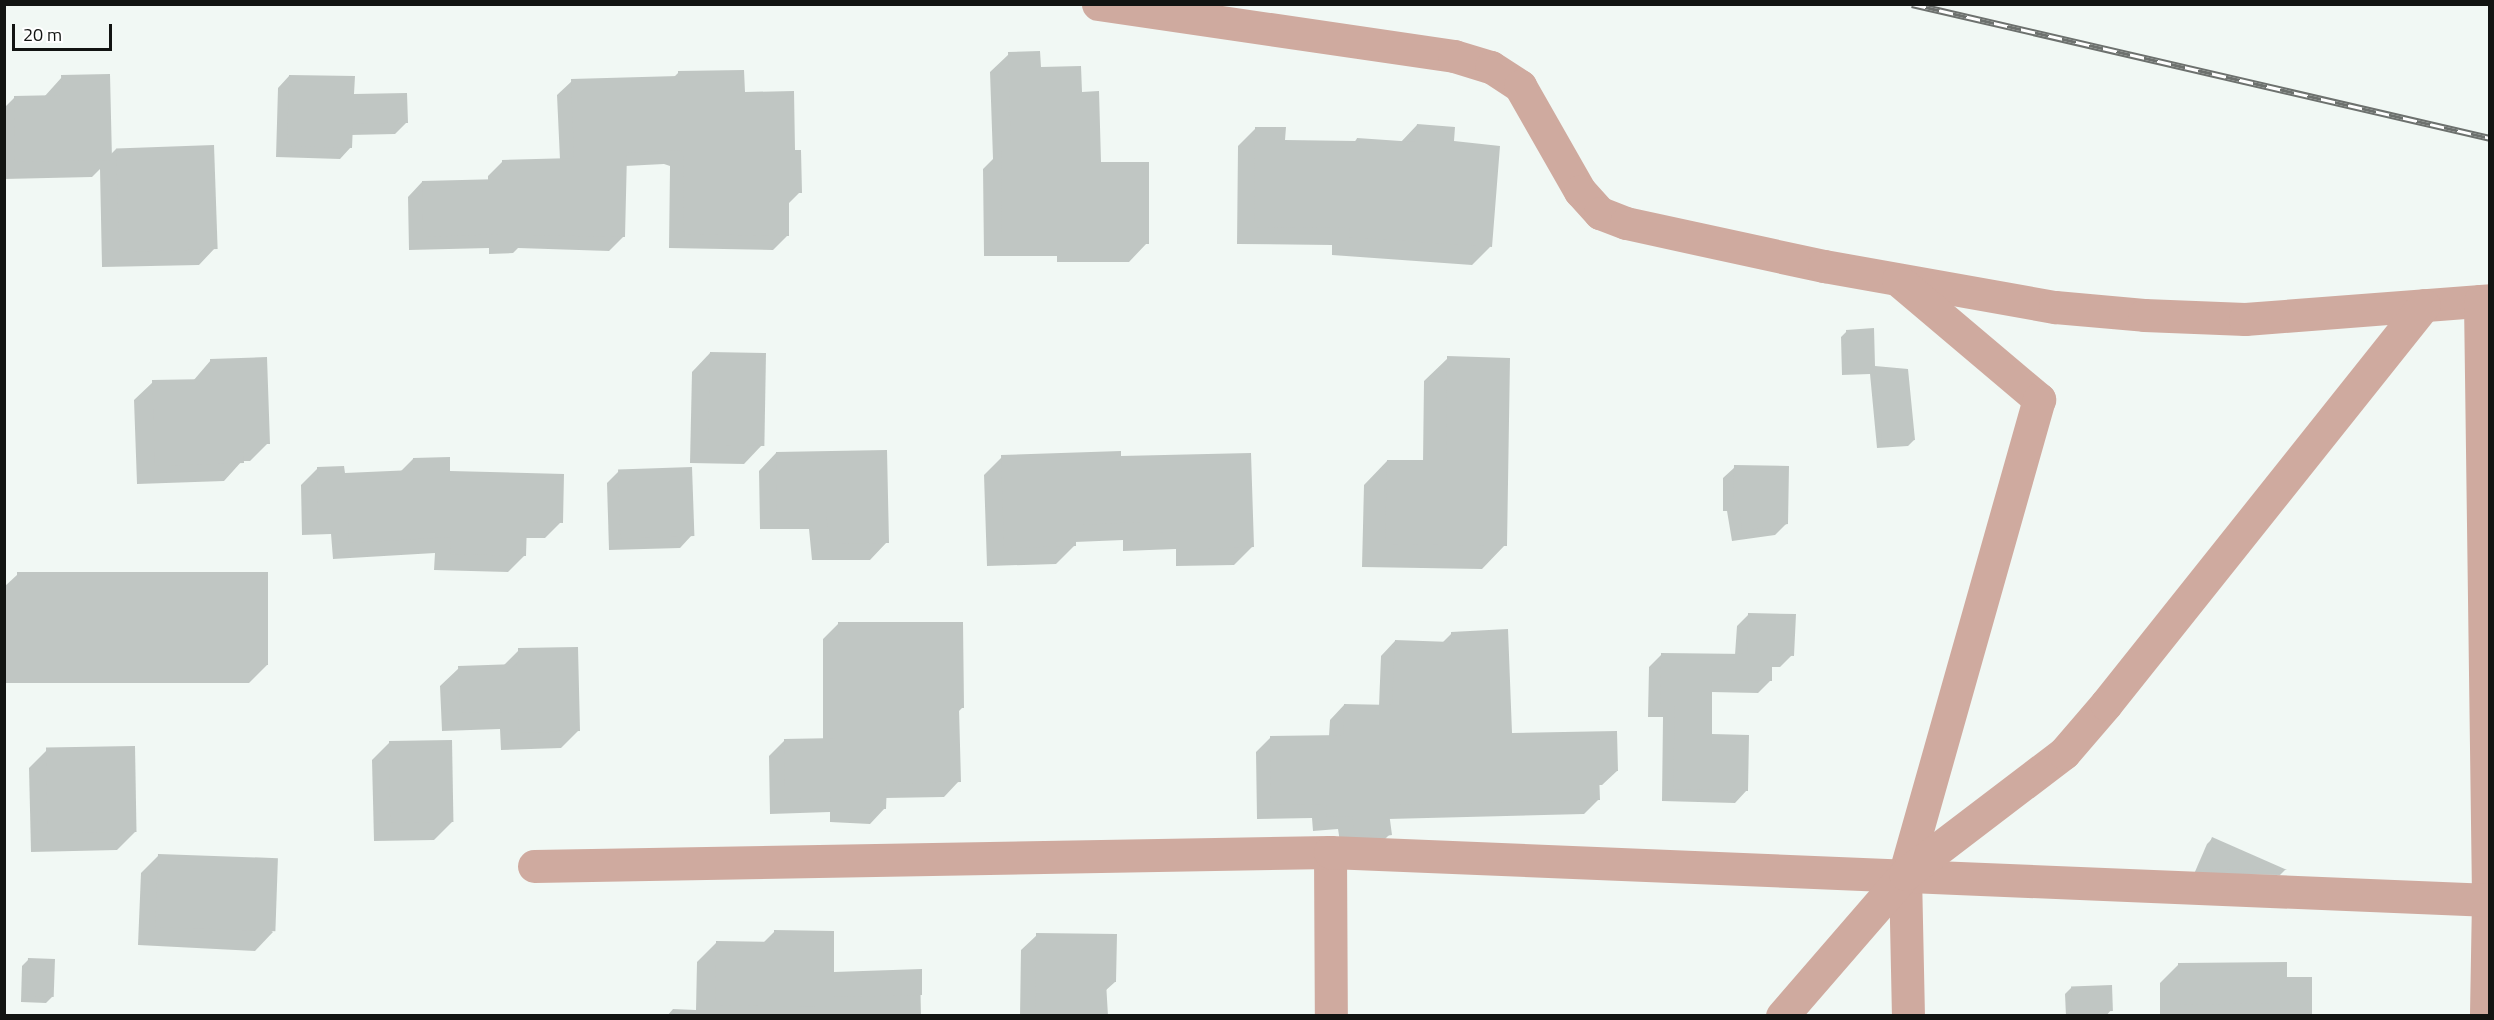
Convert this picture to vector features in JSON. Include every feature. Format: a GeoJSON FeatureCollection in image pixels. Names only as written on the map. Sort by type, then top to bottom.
{"type":"FeatureCollection","features":[{"type":"Feature","properties":{"kind":"street"},"geometry":{"type":"LineString","coordinates":[[1098,4],[1454,56],[1491,67],[1520,86],[1580,191],[1600,213],[1626,223],[1824,266],[2055,307],[2144,315],[2245,319],[2485,301],[2489,900],[2486,1016]]}},
{"type":"Feature","properties":{"kind":"street"},"geometry":{"type":"LineString","coordinates":[[1896,278],[2039,399],[1905,874],[1908,1016]]}},
{"type":"Feature","properties":{"kind":"street"},"geometry":{"type":"LineString","coordinates":[[1782,1016],[1905,874],[2064,753],[2106,704],[2424,305]]}},
{"type":"Feature","properties":{"kind":"street"},"geometry":{"type":"LineString","coordinates":[[1330,852],[1331,1016]]}},
{"type":"Feature","properties":{"kind":"street"},"geometry":{"type":"LineString","coordinates":[[534,866],[1330,852],[1905,874],[2489,900]]}},
{"type":"Feature","properties":{"kind":"building"},"geometry":{"type":"Polygon","coordinates":[[[1040,51],[1041,67],[1081,66],[1082,92],[1099,91],[1101,162],[1149,162],[1149,244],[1075,244],[1075,238],[1002,238],[1001,149],[1011,149],[1008,52],[1040,51]]]}},
{"type":"Feature","properties":{"kind":"building"},"geometry":{"type":"Polygon","coordinates":[[[744,70],[745,92],[794,91],[795,150],[801,150],[802,193],[789,193],[789,236],[683,234],[684,152],[679,150],[627,153],[625,237],[529,235],[529,240],[503,240],[503,234],[423,237],[422,181],[502,179],[502,160],[574,158],[571,79],[678,76],[678,71],[744,70]]]}},
{"type":"Feature","properties":{"kind":"building"},"geometry":{"type":"Polygon","coordinates":[[[110,74],[112,160],[15,162],[14,96],[62,95],[61,75],[110,74]]]}},
{"type":"Feature","properties":{"kind":"building"},"geometry":{"type":"Polygon","coordinates":[[[289,75],[355,76],[354,94],[407,93],[408,123],[353,124],[352,148],[287,146],[289,75]]]}},
{"type":"Feature","properties":{"kind":"building"},"geometry":{"type":"Polygon","coordinates":[[[1417,124],[1455,127],[1454,141],[1500,146],[1492,247],[1349,237],[1350,228],[1254,227],[1255,127],[1286,127],[1285,140],[1356,141],[1357,138],[1415,142],[1417,124]]]}},
{"type":"Feature","properties":{"kind":"building"},"geometry":{"type":"Polygon","coordinates":[[[214,145],[218,249],[120,252],[116,148],[214,145]]]}},
{"type":"Feature","properties":{"kind":"building"},"geometry":{"type":"Polygon","coordinates":[[[1874,328],[1875,366],[1908,369],[1915,440],[1882,443],[1875,369],[1848,369],[1846,330],[1874,328]]]}},
{"type":"Feature","properties":{"kind":"building"},"geometry":{"type":"Polygon","coordinates":[[[710,352],[766,353],[764,446],[708,445],[710,352]]]}},
{"type":"Feature","properties":{"kind":"building"},"geometry":{"type":"Polygon","coordinates":[[[1447,356],[1510,358],[1507,546],[1385,544],[1387,460],[1446,460],[1447,356]]]}},
{"type":"Feature","properties":{"kind":"building"},"geometry":{"type":"Polygon","coordinates":[[[267,357],[270,444],[243,444],[244,463],[155,466],[152,380],[211,379],[210,359],[267,357]]]}},
{"type":"Feature","properties":{"kind":"building"},"geometry":{"type":"Polygon","coordinates":[[[887,450],[889,543],[829,544],[826,512],[777,512],[776,452],[887,450]]]}},
{"type":"Feature","properties":{"kind":"building"},"geometry":{"type":"Polygon","coordinates":[[[1121,451],[1121,456],[1251,453],[1254,547],[1194,549],[1194,531],[1141,533],[1141,522],[1076,525],[1076,546],[1004,548],[1001,455],[1121,451]]]}},
{"type":"Feature","properties":{"kind":"building"},"geometry":{"type":"Polygon","coordinates":[[[450,457],[450,471],[564,474],[563,523],[527,522],[526,556],[450,554],[451,537],[349,543],[348,519],[318,519],[317,467],[344,466],[345,473],[413,470],[413,458],[450,457]]]}},
{"type":"Feature","properties":{"kind":"building"},"geometry":{"type":"Polygon","coordinates":[[[1734,465],[1789,466],[1788,524],[1742,531],[1738,500],[1733,500],[1734,465]]]}},
{"type":"Feature","properties":{"kind":"building"},"geometry":{"type":"Polygon","coordinates":[[[692,467],[694,536],[620,539],[618,470],[692,467]]]}},
{"type":"Feature","properties":{"kind":"building"},"geometry":{"type":"Polygon","coordinates":[[[17,572],[268,572],[268,665],[17,665],[17,572]]]}},
{"type":"Feature","properties":{"kind":"building"},"geometry":{"type":"Polygon","coordinates":[[[1748,613],[1796,614],[1794,656],[1772,655],[1772,681],[1712,680],[1712,734],[1749,735],[1748,791],[1673,789],[1675,705],[1660,705],[1661,653],[1747,654],[1748,613]]]}},
{"type":"Feature","properties":{"kind":"building"},"geometry":{"type":"Polygon","coordinates":[[[838,622],[963,622],[964,708],[959,708],[961,782],[887,784],[886,809],[845,807],[845,797],[785,799],[784,739],[838,738],[838,622]]]}},
{"type":"Feature","properties":{"kind":"building"},"geometry":{"type":"Polygon","coordinates":[[[1508,629],[1512,733],[1617,731],[1618,771],[1599,772],[1600,800],[1388,805],[1392,835],[1385,836],[1355,834],[1352,816],[1327,817],[1326,804],[1271,805],[1270,736],[1343,735],[1344,704],[1392,705],[1395,640],[1451,642],[1451,632],[1508,629]]]}},
{"type":"Feature","properties":{"kind":"building"},"geometry":{"type":"Polygon","coordinates":[[[578,647],[580,731],[519,733],[518,712],[460,713],[458,666],[518,664],[518,648],[578,647]]]}},
{"type":"Feature","properties":{"kind":"building"},"geometry":{"type":"Polygon","coordinates":[[[452,740],[453,822],[390,823],[389,741],[452,740]]]}},
{"type":"Feature","properties":{"kind":"building"},"geometry":{"type":"Polygon","coordinates":[[[135,746],[137,832],[48,834],[46,748],[135,746]]]}},
{"type":"Feature","properties":{"kind":"building"},"geometry":{"type":"Polygon","coordinates":[[[2212,837],[2287,870],[2199,869],[2212,837]]]}},
{"type":"Feature","properties":{"kind":"building"},"geometry":{"type":"Polygon","coordinates":[[[158,854],[278,858],[275,931],[155,927],[158,854]]]}},
{"type":"Feature","properties":{"kind":"building"},"geometry":{"type":"Polygon","coordinates":[[[774,930],[834,931],[834,972],[922,969],[922,995],[833,997],[833,1007],[715,1005],[716,941],[774,942],[774,930]]]}},
{"type":"Feature","properties":{"kind":"building"},"geometry":{"type":"Polygon","coordinates":[[[1036,933],[1117,934],[1116,982],[1106,982],[1108,1016],[1035,1016],[1036,933]]]}},
{"type":"Feature","properties":{"kind":"building"},"geometry":{"type":"Polygon","coordinates":[[[28,958],[55,959],[54,997],[27,996],[28,958]]]}},
{"type":"Feature","properties":{"kind":"building"},"geometry":{"type":"Polygon","coordinates":[[[2287,962],[2287,977],[2312,977],[2312,1016],[2276,1016],[2276,1003],[2178,1005],[2178,963],[2287,962]]]}},
{"type":"Feature","properties":{"kind":"building"},"geometry":{"type":"Polygon","coordinates":[[[2112,985],[2113,1011],[2072,1012],[2071,986],[2112,985]]]}},
{"type":"Feature","properties":{"kind":"railway"},"geometry":{"type":"LineString","coordinates":[[1912,4],[2490,138]]}}]}
